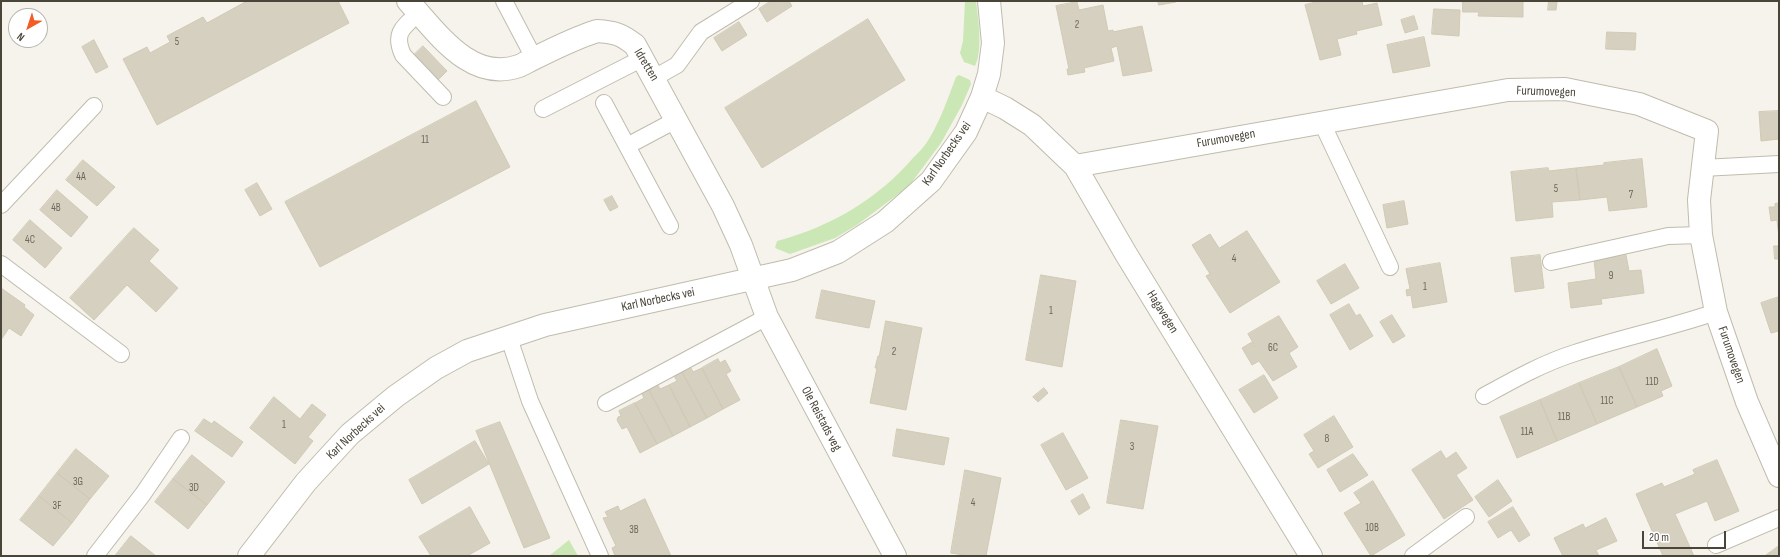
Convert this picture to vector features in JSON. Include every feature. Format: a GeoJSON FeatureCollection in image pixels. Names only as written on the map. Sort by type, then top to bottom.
{"type":"FeatureCollection","features":[{"type":"Feature","properties":{"kind":"street","name":"Karl Norbecks vei"},"geometry":{"type":"LineString","coordinates":[[248,556],[306,482],[350,434],[396,396],[436,368],[467,351],[545,325],[792,270],[838,252],[885,222],[931,181],[966,132],[982,98],[989,74],[993,43],[989,1]]}},
{"type":"Feature","properties":{"kind":"street","name":"Idretten"},"geometry":{"type":"LineString","coordinates":[[414,7],[455,51],[465,59],[478,66],[491,69],[505,69],[519,66],[596,31],[611,32],[623,36],[635,45],[723,206],[741,245],[754,279]]}},
{"type":"Feature","properties":{"kind":"street","name":"Furumovegen"},"geometry":{"type":"LineString","coordinates":[[1075,166],[1508,90],[1565,89],[1639,104],[1707,132],[1698,200],[1701,235],[1716,312],[1747,402],[1774,453],[1779,476]]}},
{"type":"Feature","properties":{"kind":"street","name":"Hagavegen"},"geometry":{"type":"LineString","coordinates":[[982,98],[1005,108],[1032,125],[1075,166],[1126,254],[1311,556]]}},
{"type":"Feature","properties":{"kind":"street","name":"Ole Reistads veg"},"geometry":{"type":"LineString","coordinates":[[754,279],[767,317],[895,556]]}},
{"type":"Feature","properties":{"kind":"lane"},"geometry":{"type":"LineString","coordinates":[[504,1],[534,58]]}},
{"type":"Feature","properties":{"kind":"lane"},"geometry":{"type":"LineString","coordinates":[[654,78],[677,65],[701,32],[751,1]]}},
{"type":"Feature","properties":{"kind":"lane"},"geometry":{"type":"LineString","coordinates":[[414,7],[399,35],[399,48],[403,56],[443,97]]}},
{"type":"Feature","properties":{"kind":"lane"},"geometry":{"type":"LineString","coordinates":[[543,109],[643,58]]}},
{"type":"Feature","properties":{"kind":"lane"},"geometry":{"type":"LineString","coordinates":[[604,103],[670,226]]}},
{"type":"Feature","properties":{"kind":"lane"},"geometry":{"type":"LineString","coordinates":[[1,205],[94,106]]}},
{"type":"Feature","properties":{"kind":"lane"},"geometry":{"type":"LineString","coordinates":[[627,146],[676,120]]}},
{"type":"Feature","properties":{"kind":"lane"},"geometry":{"type":"LineString","coordinates":[[1322,122],[1390,267]]}},
{"type":"Feature","properties":{"kind":"lane"},"geometry":{"type":"LineString","coordinates":[[1702,168],[1779,164]]}},
{"type":"Feature","properties":{"kind":"lane"},"geometry":{"type":"LineString","coordinates":[[1551,262],[1668,236],[1701,235]]}},
{"type":"Feature","properties":{"kind":"lane"},"geometry":{"type":"LineString","coordinates":[[1,264],[121,354]]}},
{"type":"Feature","properties":{"kind":"lane"},"geometry":{"type":"LineString","coordinates":[[1484,396],[1534,369],[1574,353],[1677,325],[1716,312]]}},
{"type":"Feature","properties":{"kind":"lane"},"geometry":{"type":"LineString","coordinates":[[606,403],[767,317]]}},
{"type":"Feature","properties":{"kind":"lane"},"geometry":{"type":"LineString","coordinates":[[509,338],[530,401],[600,556]]}},
{"type":"Feature","properties":{"kind":"lane"},"geometry":{"type":"LineString","coordinates":[[95,556],[143,494],[181,438]]}},
{"type":"Feature","properties":{"kind":"lane"},"geometry":{"type":"LineString","coordinates":[[1413,556],[1466,517]]}},
{"type":"Feature","properties":{"kind":"lane"},"geometry":{"type":"LineString","coordinates":[[1716,545],[1779,518]]}},
{"type":"Feature","properties":{"kind":"green space"},"geometry":{"type":"Polygon","coordinates":[[[965,1],[976,1],[979,25],[979,51],[975,66],[964,62],[960,53],[963,41],[965,1]]]}},
{"type":"Feature","properties":{"kind":"green space"},"geometry":{"type":"Polygon","coordinates":[[[959,75],[970,80],[971,84],[962,105],[941,143],[909,186],[857,225],[835,238],[790,254],[775,248],[777,241],[816,228],[852,210],[869,199],[899,173],[926,144],[941,116],[956,77],[959,75]]]}},
{"type":"Feature","properties":{"kind":"green space"},"geometry":{"type":"Polygon","coordinates":[[[569,540],[578,556],[549,556],[569,540]]]}},
{"type":"Feature","properties":{"kind":"building"},"geometry":{"type":"Polygon","coordinates":[[[247,1],[338,1],[349,23],[157,125],[123,59],[147,47],[150,53],[170,42],[167,36],[203,17],[207,23],[247,1]]]}},
{"type":"Feature","properties":{"kind":"building"},"geometry":{"type":"Polygon","coordinates":[[[771,1],[789,1],[792,6],[767,22],[759,9],[771,1]]]}},
{"type":"Feature","properties":{"kind":"building"},"geometry":{"type":"Polygon","coordinates":[[[1158,1],[1175,1],[1176,2],[1159,5],[1158,1]]]}},
{"type":"Feature","properties":{"kind":"building"},"geometry":{"type":"Polygon","coordinates":[[[1320,1],[1362,1],[1363,6],[1377,3],[1382,25],[1356,31],[1357,34],[1337,39],[1341,55],[1320,60],[1305,5],[1320,1]]]}},
{"type":"Feature","properties":{"kind":"building"},"geometry":{"type":"Polygon","coordinates":[[[1463,1],[1523,1],[1523,17],[1478,16],[1479,12],[1463,12],[1463,1]]]}},
{"type":"Feature","properties":{"kind":"building"},"geometry":{"type":"Polygon","coordinates":[[[1549,1],[1557,2],[1556,10],[1548,10],[1549,1]]]}},
{"type":"Feature","properties":{"kind":"building"},"geometry":{"type":"Polygon","coordinates":[[[1077,2],[1079,10],[1103,5],[1108,31],[1113,30],[1113,32],[1142,26],[1152,71],[1123,76],[1117,46],[1111,48],[1114,61],[1084,68],[1085,72],[1068,75],[1067,69],[1069,69],[1056,6],[1077,2]]]}},
{"type":"Feature","properties":{"kind":"building"},"geometry":{"type":"Polygon","coordinates":[[[1434,9],[1460,10],[1459,36],[1432,34],[1434,9]]]}},
{"type":"Feature","properties":{"kind":"building"},"geometry":{"type":"Polygon","coordinates":[[[1414,16],[1418,29],[1405,33],[1401,20],[1414,16]]]}},
{"type":"Feature","properties":{"kind":"building"},"geometry":{"type":"Polygon","coordinates":[[[868,19],[905,80],[762,168],[725,108],[868,19]]]}},
{"type":"Feature","properties":{"kind":"building"},"geometry":{"type":"Polygon","coordinates":[[[739,22],[747,35],[722,51],[714,38],[739,22]]]}},
{"type":"Feature","properties":{"kind":"building"},"geometry":{"type":"Polygon","coordinates":[[[1607,32],[1636,33],[1635,50],[1606,49],[1607,32]]]}},
{"type":"Feature","properties":{"kind":"building"},"geometry":{"type":"Polygon","coordinates":[[[1424,37],[1430,66],[1393,73],[1387,45],[1424,37]]]}},
{"type":"Feature","properties":{"kind":"building"},"geometry":{"type":"Polygon","coordinates":[[[94,40],[108,67],[96,73],[82,47],[94,40]]]}},
{"type":"Feature","properties":{"kind":"building"},"geometry":{"type":"Polygon","coordinates":[[[423,46],[447,71],[435,83],[411,58],[423,46]]]}},
{"type":"Feature","properties":{"kind":"building"},"geometry":{"type":"Polygon","coordinates":[[[476,101],[510,167],[320,267],[285,202],[476,101]]]}},
{"type":"Feature","properties":{"kind":"building"},"geometry":{"type":"Polygon","coordinates":[[[1779,111],[1779,139],[1761,141],[1759,112],[1779,111]]]}},
{"type":"Feature","properties":{"kind":"building"},"geometry":{"type":"Polygon","coordinates":[[[1642,159],[1647,207],[1609,211],[1607,197],[1580,200],[1576,168],[1642,159]]]}},
{"type":"Feature","properties":{"kind":"building"},"geometry":{"type":"Polygon","coordinates":[[[83,160],[115,187],[97,206],[66,180],[83,160]]]}},
{"type":"Feature","properties":{"kind":"building"},"geometry":{"type":"Polygon","coordinates":[[[1548,168],[1549,171],[1576,168],[1580,200],[1552,202],[1553,217],[1516,221],[1511,172],[1548,168]]]}},
{"type":"Feature","properties":{"kind":"building"},"geometry":{"type":"Polygon","coordinates":[[[257,183],[272,209],[260,216],[245,190],[257,183]]]}},
{"type":"Feature","properties":{"kind":"building"},"geometry":{"type":"Polygon","coordinates":[[[57,190],[88,217],[71,237],[40,210],[57,190]]]}},
{"type":"Feature","properties":{"kind":"building"},"geometry":{"type":"Polygon","coordinates":[[[612,196],[618,207],[610,211],[604,200],[612,196]]]}},
{"type":"Feature","properties":{"kind":"building"},"geometry":{"type":"Polygon","coordinates":[[[1404,201],[1408,224],[1387,228],[1383,205],[1404,201]]]}},
{"type":"Feature","properties":{"kind":"building"},"geometry":{"type":"Polygon","coordinates":[[[1779,203],[1779,237],[1777,220],[1771,221],[1769,207],[1775,207],[1775,204],[1779,203]]]}},
{"type":"Feature","properties":{"kind":"building"},"geometry":{"type":"Polygon","coordinates":[[[30,220],[62,248],[45,268],[13,240],[30,220]]]}},
{"type":"Feature","properties":{"kind":"building"},"geometry":{"type":"Polygon","coordinates":[[[134,228],[159,250],[149,261],[178,288],[156,312],[127,285],[94,320],[70,298],[134,228]]]}},
{"type":"Feature","properties":{"kind":"building"},"geometry":{"type":"Polygon","coordinates":[[[1247,231],[1280,282],[1230,313],[1206,276],[1210,274],[1192,245],[1210,234],[1219,248],[1247,231]]]}},
{"type":"Feature","properties":{"kind":"building"},"geometry":{"type":"Polygon","coordinates":[[[1774,246],[1779,246],[1779,259],[1775,259],[1774,246]]]}},
{"type":"Feature","properties":{"kind":"building"},"geometry":{"type":"Polygon","coordinates":[[[1540,255],[1544,288],[1515,292],[1511,258],[1540,255]]]}},
{"type":"Feature","properties":{"kind":"building"},"geometry":{"type":"Polygon","coordinates":[[[1626,255],[1629,271],[1641,270],[1644,293],[1601,299],[1602,304],[1571,308],[1568,283],[1596,279],[1594,259],[1626,255]]]}},
{"type":"Feature","properties":{"kind":"building"},"geometry":{"type":"Polygon","coordinates":[[[1440,263],[1447,302],[1413,308],[1411,295],[1407,296],[1406,290],[1410,289],[1406,269],[1440,263]]]}},
{"type":"Feature","properties":{"kind":"building"},"geometry":{"type":"Polygon","coordinates":[[[1345,264],[1359,288],[1331,304],[1317,281],[1345,264]]]}},
{"type":"Feature","properties":{"kind":"building"},"geometry":{"type":"Polygon","coordinates":[[[1041,275],[1076,281],[1062,367],[1026,360],[1041,275]]]}},
{"type":"Feature","properties":{"kind":"building"},"geometry":{"type":"Polygon","coordinates":[[[1,288],[25,305],[24,307],[34,315],[21,336],[9,328],[1,340],[1,288]]]}},
{"type":"Feature","properties":{"kind":"building"},"geometry":{"type":"Polygon","coordinates":[[[822,290],[875,301],[869,328],[816,318],[822,290]]]}},
{"type":"Feature","properties":{"kind":"building"},"geometry":{"type":"Polygon","coordinates":[[[1779,297],[1779,331],[1771,333],[1761,303],[1779,297]]]}},
{"type":"Feature","properties":{"kind":"building"},"geometry":{"type":"Polygon","coordinates":[[[1349,304],[1356,316],[1360,314],[1373,336],[1350,350],[1330,315],[1349,304]]]}},
{"type":"Feature","properties":{"kind":"building"},"geometry":{"type":"Polygon","coordinates":[[[1392,315],[1405,336],[1393,343],[1380,322],[1392,315]]]}},
{"type":"Feature","properties":{"kind":"building"},"geometry":{"type":"Polygon","coordinates":[[[1279,316],[1298,347],[1289,353],[1297,367],[1273,381],[1259,361],[1252,365],[1242,348],[1252,342],[1254,347],[1255,346],[1248,334],[1279,316]]]}},
{"type":"Feature","properties":{"kind":"building"},"geometry":{"type":"Polygon","coordinates":[[[886,321],[922,328],[906,410],[870,403],[877,368],[875,368],[886,321]]]}},
{"type":"Feature","properties":{"kind":"building"},"geometry":{"type":"Polygon","coordinates":[[[1657,349],[1672,386],[1661,391],[1663,396],[1637,407],[1619,367],[1657,349]]]}},
{"type":"Feature","properties":{"kind":"building"},"geometry":{"type":"Polygon","coordinates":[[[718,359],[720,363],[725,360],[731,371],[726,374],[740,400],[723,409],[702,368],[718,359]]]}},
{"type":"Feature","properties":{"kind":"building"},"geometry":{"type":"Polygon","coordinates":[[[1619,367],[1637,407],[1597,424],[1579,383],[1619,367]]]}},
{"type":"Feature","properties":{"kind":"building"},"geometry":{"type":"Polygon","coordinates":[[[691,368],[693,372],[702,368],[723,409],[707,418],[682,372],[691,368]]]}},
{"type":"Feature","properties":{"kind":"building"},"geometry":{"type":"Polygon","coordinates":[[[682,372],[707,418],[690,427],[669,385],[677,381],[674,376],[682,372]]]}},
{"type":"Feature","properties":{"kind":"building"},"geometry":{"type":"Polygon","coordinates":[[[1264,375],[1278,398],[1254,413],[1239,390],[1264,375]]]}},
{"type":"Feature","properties":{"kind":"building"},"geometry":{"type":"Polygon","coordinates":[[[1579,383],[1597,424],[1557,441],[1540,400],[1579,383]]]}},
{"type":"Feature","properties":{"kind":"building"},"geometry":{"type":"Polygon","coordinates":[[[658,385],[660,389],[669,385],[690,427],[673,436],[649,390],[658,385]]]}},
{"type":"Feature","properties":{"kind":"building"},"geometry":{"type":"Polygon","coordinates":[[[1044,388],[1048,393],[1038,402],[1033,397],[1044,388]]]}},
{"type":"Feature","properties":{"kind":"building"},"geometry":{"type":"Polygon","coordinates":[[[649,390],[673,436],[657,444],[635,403],[644,398],[642,394],[649,390]]]}},
{"type":"Feature","properties":{"kind":"building"},"geometry":{"type":"Polygon","coordinates":[[[274,397],[300,419],[312,404],[326,415],[308,437],[313,441],[295,464],[250,428],[274,397]]]}},
{"type":"Feature","properties":{"kind":"building"},"geometry":{"type":"Polygon","coordinates":[[[1540,400],[1557,441],[1517,458],[1500,417],[1540,400]]]}},
{"type":"Feature","properties":{"kind":"building"},"geometry":{"type":"Polygon","coordinates":[[[635,403],[657,444],[640,453],[627,427],[622,429],[617,420],[618,417],[621,416],[619,411],[635,403]]]}},
{"type":"Feature","properties":{"kind":"building"},"geometry":{"type":"Polygon","coordinates":[[[1334,416],[1353,447],[1318,468],[1309,454],[1314,451],[1304,435],[1334,416]]]}},
{"type":"Feature","properties":{"kind":"building"},"geometry":{"type":"Polygon","coordinates":[[[204,419],[212,424],[214,421],[243,442],[232,457],[195,431],[204,419]]]}},
{"type":"Feature","properties":{"kind":"building"},"geometry":{"type":"Polygon","coordinates":[[[1121,420],[1158,426],[1143,509],[1107,503],[1121,420]]]}},
{"type":"Feature","properties":{"kind":"building"},"geometry":{"type":"Polygon","coordinates":[[[500,422],[550,538],[524,548],[476,431],[500,422]]]}},
{"type":"Feature","properties":{"kind":"building"},"geometry":{"type":"Polygon","coordinates":[[[897,429],[949,438],[944,465],[893,456],[897,429]]]}},
{"type":"Feature","properties":{"kind":"building"},"geometry":{"type":"Polygon","coordinates":[[[1063,433],[1088,478],[1066,490],[1041,445],[1063,433]]]}},
{"type":"Feature","properties":{"kind":"building"},"geometry":{"type":"Polygon","coordinates":[[[475,441],[489,464],[422,504],[409,480],[475,441]]]}},
{"type":"Feature","properties":{"kind":"building"},"geometry":{"type":"Polygon","coordinates":[[[76,449],[109,476],[90,499],[57,473],[76,449]]]}},
{"type":"Feature","properties":{"kind":"building"},"geometry":{"type":"Polygon","coordinates":[[[1441,451],[1446,459],[1456,452],[1467,468],[1456,475],[1473,500],[1444,519],[1412,470],[1441,451]]]}},
{"type":"Feature","properties":{"kind":"building"},"geometry":{"type":"Polygon","coordinates":[[[1353,454],[1368,475],[1340,492],[1327,470],[1353,454]]]}},
{"type":"Feature","properties":{"kind":"building"},"geometry":{"type":"Polygon","coordinates":[[[192,455],[225,482],[207,505],[173,479],[192,455]]]}},
{"type":"Feature","properties":{"kind":"building"},"geometry":{"type":"Polygon","coordinates":[[[1717,460],[1739,511],[1715,521],[1707,501],[1675,514],[1694,556],[1663,556],[1636,494],[1662,483],[1664,487],[1695,474],[1693,470],[1717,460]]]}},
{"type":"Feature","properties":{"kind":"building"},"geometry":{"type":"Polygon","coordinates":[[[965,470],[1001,478],[986,556],[970,556],[951,553],[965,470]]]}},
{"type":"Feature","properties":{"kind":"building"},"geometry":{"type":"Polygon","coordinates":[[[57,473],[90,499],[72,523],[39,496],[57,473]]]}},
{"type":"Feature","properties":{"kind":"building"},"geometry":{"type":"Polygon","coordinates":[[[173,479],[207,505],[188,529],[155,502],[173,479]]]}},
{"type":"Feature","properties":{"kind":"building"},"geometry":{"type":"Polygon","coordinates":[[[1498,480],[1512,501],[1489,517],[1475,497],[1498,480]]]}},
{"type":"Feature","properties":{"kind":"building"},"geometry":{"type":"Polygon","coordinates":[[[1373,481],[1405,535],[1371,556],[1344,513],[1361,503],[1354,493],[1373,481]]]}},
{"type":"Feature","properties":{"kind":"building"},"geometry":{"type":"Polygon","coordinates":[[[1083,494],[1090,508],[1079,515],[1071,501],[1083,494]]]}},
{"type":"Feature","properties":{"kind":"building"},"geometry":{"type":"Polygon","coordinates":[[[39,496],[72,523],[53,546],[20,520],[39,496]]]}},
{"type":"Feature","properties":{"kind":"building"},"geometry":{"type":"Polygon","coordinates":[[[645,499],[671,556],[615,556],[612,548],[616,546],[603,518],[608,517],[605,512],[618,506],[620,511],[645,499]]]}},
{"type":"Feature","properties":{"kind":"building"},"geometry":{"type":"Polygon","coordinates":[[[470,507],[490,543],[467,556],[431,556],[419,537],[470,507]]]}},
{"type":"Feature","properties":{"kind":"building"},"geometry":{"type":"Polygon","coordinates":[[[1513,507],[1530,535],[1519,542],[1511,530],[1498,538],[1488,522],[1513,507]]]}},
{"type":"Feature","properties":{"kind":"building"},"geometry":{"type":"Polygon","coordinates":[[[1606,518],[1617,541],[1596,550],[1599,556],[1563,556],[1554,538],[1583,524],[1585,528],[1606,518]]]}},
{"type":"Feature","properties":{"kind":"building"},"geometry":{"type":"Polygon","coordinates":[[[131,536],[156,556],[115,556],[131,536]]]}},
{"type":"Feature","properties":{"kind":"building"},"geometry":{"type":"Polygon","coordinates":[[[1779,546],[1779,556],[1765,556],[1779,546]]]}}]}
